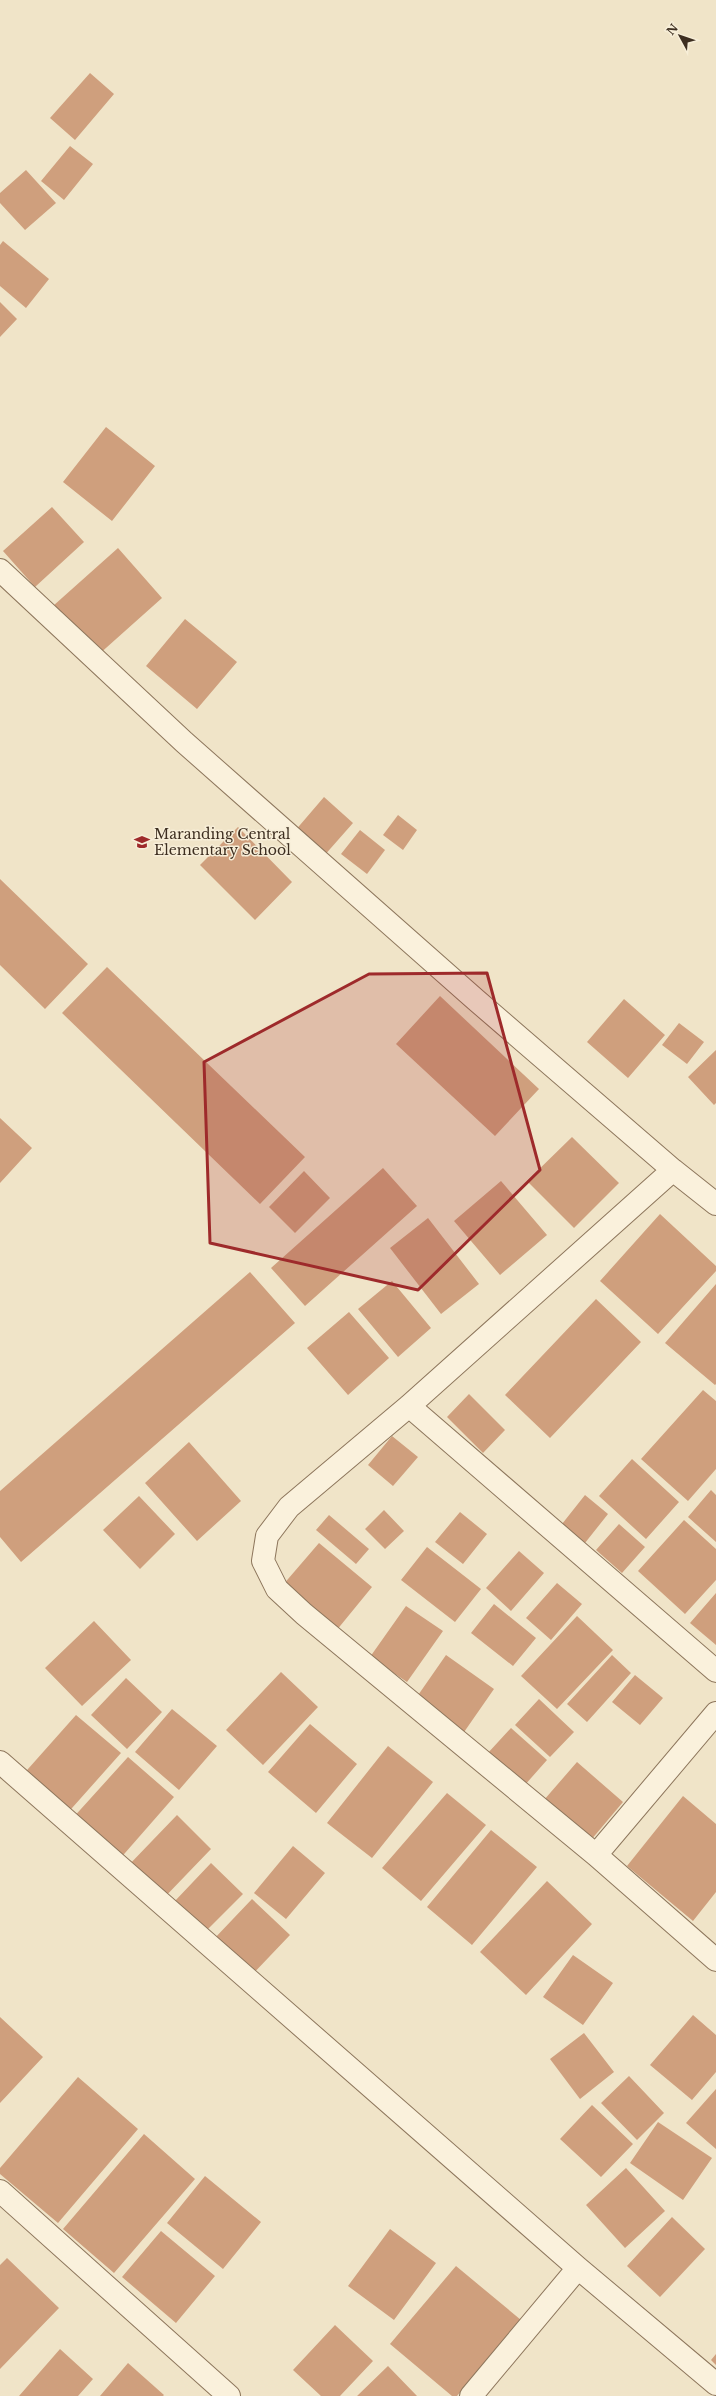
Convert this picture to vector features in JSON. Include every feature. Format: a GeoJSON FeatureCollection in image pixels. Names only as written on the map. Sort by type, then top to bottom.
{"type":"FeatureCollection","features":[{"type":"Feature","properties":{"kind":"street"},"geometry":{"type":"LineString","coordinates":[[0,570],[190,748],[476,1000],[673,1170],[716,1204]]}},
{"type":"Feature","properties":{"kind":"street"},"geometry":{"type":"LineString","coordinates":[[673,1170],[409,1406],[289,1507],[267,1536],[263,1561],[277,1589],[304,1614],[596,1855],[716,1960]]}},
{"type":"Feature","properties":{"kind":"street"},"geometry":{"type":"LineString","coordinates":[[409,1406],[716,1671]]}},
{"type":"Feature","properties":{"kind":"street"},"geometry":{"type":"LineString","coordinates":[[596,1855],[716,1713]]}},
{"type":"Feature","properties":{"kind":"street"},"geometry":{"type":"LineString","coordinates":[[0,1762],[578,2268],[716,2384]]}},
{"type":"Feature","properties":{"kind":"street"},"geometry":{"type":"LineString","coordinates":[[0,2191],[229,2396]]}},
{"type":"Feature","properties":{"kind":"street"},"geometry":{"type":"LineString","coordinates":[[471,2396],[578,2268]]}},
{"type":"Feature","properties":{"kind":"highlighted area"},"geometry":{"type":"Polygon","coordinates":[[[487,973],[540,1170],[418,1290],[210,1243],[204,1062],[369,974],[487,973]]]}},
{"type":"Feature","properties":{"kind":"building"},"geometry":{"type":"Polygon","coordinates":[[[90,73],[114,94],[75,140],[50,118],[90,73]]]}},
{"type":"Feature","properties":{"kind":"building"},"geometry":{"type":"Polygon","coordinates":[[[70,146],[93,164],[64,200],[41,181],[70,146]]]}},
{"type":"Feature","properties":{"kind":"building"},"geometry":{"type":"Polygon","coordinates":[[[26,170],[56,203],[25,230],[0,203],[0,193],[26,170]]]}},
{"type":"Feature","properties":{"kind":"building"},"geometry":{"type":"Polygon","coordinates":[[[3,241],[49,279],[26,308],[0,286],[0,245],[3,241]]]}},
{"type":"Feature","properties":{"kind":"building"},"geometry":{"type":"Polygon","coordinates":[[[0,302],[17,319],[0,337],[0,302]]]}},
{"type":"Feature","properties":{"kind":"building"},"geometry":{"type":"Polygon","coordinates":[[[106,427],[155,466],[112,521],[63,482],[106,427]]]}},
{"type":"Feature","properties":{"kind":"building"},"geometry":{"type":"Polygon","coordinates":[[[52,507],[84,542],[35,587],[3,551],[52,507]]]}},
{"type":"Feature","properties":{"kind":"building"},"geometry":{"type":"Polygon","coordinates":[[[118,548],[162,598],[97,656],[53,606],[118,548]]]}},
{"type":"Feature","properties":{"kind":"building"},"geometry":{"type":"Polygon","coordinates":[[[185,619],[237,662],[197,709],[146,666],[185,619]]]}},
{"type":"Feature","properties":{"kind":"building"},"geometry":{"type":"Polygon","coordinates":[[[324,797],[353,823],[323,857],[294,832],[324,797]]]}},
{"type":"Feature","properties":{"kind":"building"},"geometry":{"type":"Polygon","coordinates":[[[398,815],[417,830],[403,850],[383,835],[398,815]]]}},
{"type":"Feature","properties":{"kind":"building"},"geometry":{"type":"Polygon","coordinates":[[[238,827],[292,882],[255,920],[200,865],[238,827]]]}},
{"type":"Feature","properties":{"kind":"building"},"geometry":{"type":"Polygon","coordinates":[[[360,830],[385,850],[367,874],[341,854],[360,830]]]}},
{"type":"Feature","properties":{"kind":"building"},"geometry":{"type":"Polygon","coordinates":[[[0,879],[88,964],[45,1009],[0,965],[0,879]]]}},
{"type":"Feature","properties":{"kind":"building"},"geometry":{"type":"Polygon","coordinates":[[[107,967],[305,1157],[260,1204],[62,1013],[107,967]]]}},
{"type":"Feature","properties":{"kind":"building"},"geometry":{"type":"Polygon","coordinates":[[[440,996],[539,1089],[495,1136],[396,1044],[440,996]]]}},
{"type":"Feature","properties":{"kind":"building"},"geometry":{"type":"Polygon","coordinates":[[[624,999],[665,1035],[628,1078],[587,1042],[624,999]]]}},
{"type":"Feature","properties":{"kind":"building"},"geometry":{"type":"Polygon","coordinates":[[[679,1023],[704,1042],[687,1064],[662,1045],[679,1023]]]}},
{"type":"Feature","properties":{"kind":"building"},"geometry":{"type":"Polygon","coordinates":[[[716,1050],[716,1103],[714,1105],[688,1077],[716,1050]]]}},
{"type":"Feature","properties":{"kind":"building"},"geometry":{"type":"Polygon","coordinates":[[[0,1118],[32,1148],[0,1183],[0,1118]]]}},
{"type":"Feature","properties":{"kind":"building"},"geometry":{"type":"Polygon","coordinates":[[[572,1137],[619,1183],[574,1228],[527,1181],[572,1137]]]}},
{"type":"Feature","properties":{"kind":"building"},"geometry":{"type":"Polygon","coordinates":[[[383,1168],[417,1206],[305,1306],[271,1268],[383,1168]]]}},
{"type":"Feature","properties":{"kind":"building"},"geometry":{"type":"Polygon","coordinates":[[[304,1171],[330,1198],[295,1233],[269,1207],[304,1171]]]}},
{"type":"Feature","properties":{"kind":"building"},"geometry":{"type":"Polygon","coordinates":[[[501,1181],[547,1235],[500,1275],[454,1221],[501,1181]]]}},
{"type":"Feature","properties":{"kind":"building"},"geometry":{"type":"Polygon","coordinates":[[[660,1214],[716,1266],[716,1271],[658,1334],[600,1281],[660,1214]]]}},
{"type":"Feature","properties":{"kind":"building"},"geometry":{"type":"Polygon","coordinates":[[[428,1218],[479,1284],[441,1314],[390,1248],[428,1218]]]}},
{"type":"Feature","properties":{"kind":"building"},"geometry":{"type":"Polygon","coordinates":[[[250,1272],[295,1323],[21,1562],[0,1537],[0,1491],[250,1272]]]}},
{"type":"Feature","properties":{"kind":"building"},"geometry":{"type":"Polygon","coordinates":[[[392,1281],[431,1328],[398,1357],[358,1309],[392,1281]]]}},
{"type":"Feature","properties":{"kind":"building"},"geometry":{"type":"Polygon","coordinates":[[[716,1284],[716,1384],[715,1385],[665,1343],[716,1284]]]}},
{"type":"Feature","properties":{"kind":"building"},"geometry":{"type":"Polygon","coordinates":[[[596,1299],[641,1342],[550,1438],[505,1395],[596,1299]]]}},
{"type":"Feature","properties":{"kind":"building"},"geometry":{"type":"Polygon","coordinates":[[[349,1312],[389,1358],[348,1395],[307,1348],[349,1312]]]}},
{"type":"Feature","properties":{"kind":"building"},"geometry":{"type":"Polygon","coordinates":[[[703,1390],[716,1401],[716,1469],[688,1501],[641,1459],[703,1390]]]}},
{"type":"Feature","properties":{"kind":"building"},"geometry":{"type":"Polygon","coordinates":[[[469,1394],[505,1430],[483,1453],[447,1417],[469,1394]]]}},
{"type":"Feature","properties":{"kind":"building"},"geometry":{"type":"Polygon","coordinates":[[[392,1436],[418,1457],[393,1486],[368,1465],[392,1436]]]}},
{"type":"Feature","properties":{"kind":"building"},"geometry":{"type":"Polygon","coordinates":[[[189,1442],[241,1501],[197,1541],[145,1483],[189,1442]]]}},
{"type":"Feature","properties":{"kind":"building"},"geometry":{"type":"Polygon","coordinates":[[[632,1459],[679,1502],[646,1539],[599,1496],[632,1459]]]}},
{"type":"Feature","properties":{"kind":"building"},"geometry":{"type":"Polygon","coordinates":[[[711,1490],[716,1495],[716,1542],[688,1517],[711,1490]]]}},
{"type":"Feature","properties":{"kind":"building"},"geometry":{"type":"Polygon","coordinates":[[[585,1495],[608,1514],[585,1543],[562,1524],[585,1495]]]}},
{"type":"Feature","properties":{"kind":"building"},"geometry":{"type":"Polygon","coordinates":[[[139,1496],[175,1534],[140,1569],[103,1530],[139,1496]]]}},
{"type":"Feature","properties":{"kind":"building"},"geometry":{"type":"Polygon","coordinates":[[[384,1510],[404,1531],[385,1549],[365,1529],[384,1510]]]}},
{"type":"Feature","properties":{"kind":"building"},"geometry":{"type":"Polygon","coordinates":[[[460,1512],[487,1534],[463,1564],[435,1542],[460,1512]]]}},
{"type":"Feature","properties":{"kind":"building"},"geometry":{"type":"Polygon","coordinates":[[[329,1515],[369,1549],[356,1564],[316,1530],[329,1515]]]}},
{"type":"Feature","properties":{"kind":"building"},"geometry":{"type":"Polygon","coordinates":[[[684,1520],[716,1549],[716,1580],[685,1614],[638,1571],[684,1520]]]}},
{"type":"Feature","properties":{"kind":"building"},"geometry":{"type":"Polygon","coordinates":[[[619,1524],[645,1547],[622,1573],[596,1550],[619,1524]]]}},
{"type":"Feature","properties":{"kind":"building"},"geometry":{"type":"Polygon","coordinates":[[[319,1543],[372,1587],[336,1631],[282,1586],[319,1543]]]}},
{"type":"Feature","properties":{"kind":"building"},"geometry":{"type":"Polygon","coordinates":[[[427,1547],[481,1589],[455,1622],[401,1580],[427,1547]]]}},
{"type":"Feature","properties":{"kind":"building"},"geometry":{"type":"Polygon","coordinates":[[[519,1551],[544,1573],[511,1611],[486,1588],[519,1551]]]}},
{"type":"Feature","properties":{"kind":"building"},"geometry":{"type":"Polygon","coordinates":[[[557,1583],[582,1604],[551,1640],[526,1618],[557,1583]]]}},
{"type":"Feature","properties":{"kind":"building"},"geometry":{"type":"Polygon","coordinates":[[[716,1593],[716,1645],[690,1623],[716,1593]]]}},
{"type":"Feature","properties":{"kind":"building"},"geometry":{"type":"Polygon","coordinates":[[[494,1604],[536,1638],[513,1666],[471,1633],[494,1604]]]}},
{"type":"Feature","properties":{"kind":"building"},"geometry":{"type":"Polygon","coordinates":[[[406,1606],[443,1631],[407,1682],[370,1657],[406,1606]]]}},
{"type":"Feature","properties":{"kind":"building"},"geometry":{"type":"Polygon","coordinates":[[[577,1616],[613,1650],[557,1709],[521,1676],[577,1616]]]}},
{"type":"Feature","properties":{"kind":"building"},"geometry":{"type":"Polygon","coordinates":[[[94,1621],[131,1660],[82,1706],[45,1668],[94,1621]]]}},
{"type":"Feature","properties":{"kind":"building"},"geometry":{"type":"Polygon","coordinates":[[[446,1655],[494,1689],[462,1735],[414,1701],[446,1655]]]}},
{"type":"Feature","properties":{"kind":"building"},"geometry":{"type":"Polygon","coordinates":[[[612,1655],[631,1673],[587,1722],[567,1704],[612,1655]]]}},
{"type":"Feature","properties":{"kind":"building"},"geometry":{"type":"Polygon","coordinates":[[[281,1672],[318,1707],[263,1765],[226,1730],[281,1672]]]}},
{"type":"Feature","properties":{"kind":"building"},"geometry":{"type":"Polygon","coordinates":[[[635,1675],[663,1698],[640,1725],[612,1702],[635,1675]]]}},
{"type":"Feature","properties":{"kind":"building"},"geometry":{"type":"Polygon","coordinates":[[[126,1678],[162,1712],[127,1749],[91,1715],[126,1678]]]}},
{"type":"Feature","properties":{"kind":"building"},"geometry":{"type":"Polygon","coordinates":[[[539,1699],[574,1732],[550,1757],[515,1725],[539,1699]]]}},
{"type":"Feature","properties":{"kind":"building"},"geometry":{"type":"Polygon","coordinates":[[[172,1709],[217,1746],[179,1790],[135,1752],[172,1709]]]}},
{"type":"Feature","properties":{"kind":"building"},"geometry":{"type":"Polygon","coordinates":[[[76,1715],[121,1753],[64,1817],[20,1778],[76,1715]]]}},
{"type":"Feature","properties":{"kind":"building"},"geometry":{"type":"Polygon","coordinates":[[[310,1724],[357,1764],[316,1813],[268,1772],[310,1724]]]}},
{"type":"Feature","properties":{"kind":"building"},"geometry":{"type":"Polygon","coordinates":[[[511,1728],[547,1760],[524,1786],[487,1754],[511,1728]]]}},
{"type":"Feature","properties":{"kind":"building"},"geometry":{"type":"Polygon","coordinates":[[[388,1746],[433,1782],[372,1858],[327,1823],[388,1746]]]}},
{"type":"Feature","properties":{"kind":"building"},"geometry":{"type":"Polygon","coordinates":[[[128,1757],[174,1797],[118,1861],[71,1820],[128,1757]]]}},
{"type":"Feature","properties":{"kind":"building"},"geometry":{"type":"Polygon","coordinates":[[[577,1762],[623,1802],[591,1840],[544,1800],[577,1762]]]}},
{"type":"Feature","properties":{"kind":"building"},"geometry":{"type":"Polygon","coordinates":[[[447,1793],[486,1825],[421,1901],[382,1868],[447,1793]]]}},
{"type":"Feature","properties":{"kind":"building"},"geometry":{"type":"Polygon","coordinates":[[[683,1796],[716,1824],[716,1892],[693,1921],[627,1866],[683,1796]]]}},
{"type":"Feature","properties":{"kind":"building"},"geometry":{"type":"Polygon","coordinates":[[[177,1815],[211,1849],[160,1902],[126,1868],[177,1815]]]}},
{"type":"Feature","properties":{"kind":"building"},"geometry":{"type":"Polygon","coordinates":[[[491,1830],[537,1867],[472,1945],[427,1907],[491,1830]]]}},
{"type":"Feature","properties":{"kind":"building"},"geometry":{"type":"Polygon","coordinates":[[[293,1846],[325,1873],[286,1919],[254,1893],[293,1846]]]}},
{"type":"Feature","properties":{"kind":"building"},"geometry":{"type":"Polygon","coordinates":[[[211,1863],[243,1894],[205,1932],[174,1902],[211,1863]]]}},
{"type":"Feature","properties":{"kind":"building"},"geometry":{"type":"Polygon","coordinates":[[[547,1881],[592,1924],[526,1995],[480,1952],[547,1881]]]}},
{"type":"Feature","properties":{"kind":"building"},"geometry":{"type":"Polygon","coordinates":[[[252,1899],[290,1935],[251,1976],[213,1940],[252,1899]]]}},
{"type":"Feature","properties":{"kind":"building"},"geometry":{"type":"Polygon","coordinates":[[[573,1955],[613,1983],[583,2025],[543,1997],[573,1955]]]}},
{"type":"Feature","properties":{"kind":"building"},"geometry":{"type":"Polygon","coordinates":[[[693,2015],[716,2035],[716,2072],[692,2100],[650,2065],[693,2015]]]}},
{"type":"Feature","properties":{"kind":"building"},"geometry":{"type":"Polygon","coordinates":[[[0,2017],[43,2057],[0,2103],[0,2017]]]}},
{"type":"Feature","properties":{"kind":"building"},"geometry":{"type":"Polygon","coordinates":[[[584,2033],[614,2072],[580,2099],[550,2059],[584,2033]]]}},
{"type":"Feature","properties":{"kind":"building"},"geometry":{"type":"Polygon","coordinates":[[[629,2076],[664,2113],[637,2140],[601,2103],[629,2076]]]}},
{"type":"Feature","properties":{"kind":"building"},"geometry":{"type":"Polygon","coordinates":[[[78,2077],[138,2129],[58,2223],[0,2174],[0,2168],[78,2077]]]}},
{"type":"Feature","properties":{"kind":"building"},"geometry":{"type":"Polygon","coordinates":[[[716,2089],[716,2149],[686,2123],[716,2089]]]}},
{"type":"Feature","properties":{"kind":"building"},"geometry":{"type":"Polygon","coordinates":[[[592,2105],[633,2144],[601,2177],[560,2139],[592,2105]]]}},
{"type":"Feature","properties":{"kind":"building"},"geometry":{"type":"Polygon","coordinates":[[[658,2122],[712,2158],[683,2200],[630,2163],[658,2122]]]}},
{"type":"Feature","properties":{"kind":"building"},"geometry":{"type":"Polygon","coordinates":[[[144,2134],[195,2179],[114,2273],[63,2229],[144,2134]]]}},
{"type":"Feature","properties":{"kind":"building"},"geometry":{"type":"Polygon","coordinates":[[[626,2168],[665,2211],[625,2248],[586,2205],[626,2168]]]}},
{"type":"Feature","properties":{"kind":"building"},"geometry":{"type":"Polygon","coordinates":[[[205,2176],[261,2222],[223,2269],[167,2223],[205,2176]]]}},
{"type":"Feature","properties":{"kind":"building"},"geometry":{"type":"Polygon","coordinates":[[[672,2217],[705,2249],[660,2297],[627,2266],[672,2217]]]}},
{"type":"Feature","properties":{"kind":"building"},"geometry":{"type":"Polygon","coordinates":[[[390,2229],[436,2263],[394,2320],[348,2286],[390,2229]]]}},
{"type":"Feature","properties":{"kind":"building"},"geometry":{"type":"Polygon","coordinates":[[[161,2231],[215,2276],[176,2323],[122,2277],[161,2231]]]}},
{"type":"Feature","properties":{"kind":"building"},"geometry":{"type":"Polygon","coordinates":[[[7,2258],[59,2308],[0,2369],[0,2265],[7,2258]]]}},
{"type":"Feature","properties":{"kind":"building"},"geometry":{"type":"Polygon","coordinates":[[[456,2266],[521,2320],[457,2396],[452,2396],[390,2344],[456,2266]]]}},
{"type":"Feature","properties":{"kind":"building"},"geometry":{"type":"Polygon","coordinates":[[[335,2325],[373,2361],[340,2396],[321,2396],[293,2370],[335,2325]]]}},
{"type":"Feature","properties":{"kind":"building"},"geometry":{"type":"Polygon","coordinates":[[[60,2349],[93,2379],[78,2396],[19,2396],[60,2349]]]}},
{"type":"Feature","properties":{"kind":"building"},"geometry":{"type":"Polygon","coordinates":[[[716,2354],[716,2365],[711,2360],[716,2354]]]}},
{"type":"Feature","properties":{"kind":"building"},"geometry":{"type":"Polygon","coordinates":[[[128,2363],[164,2395],[100,2396],[128,2363]]]}},
{"type":"Feature","properties":{"kind":"building"},"geometry":{"type":"Polygon","coordinates":[[[388,2366],[417,2396],[357,2396],[388,2366]]]}},
{"type":"Feature","properties":{"kind":"place","name":"Maranding Central Elementary School"},"geometry":{"type":"Point","coordinates":[142,842]}}]}
